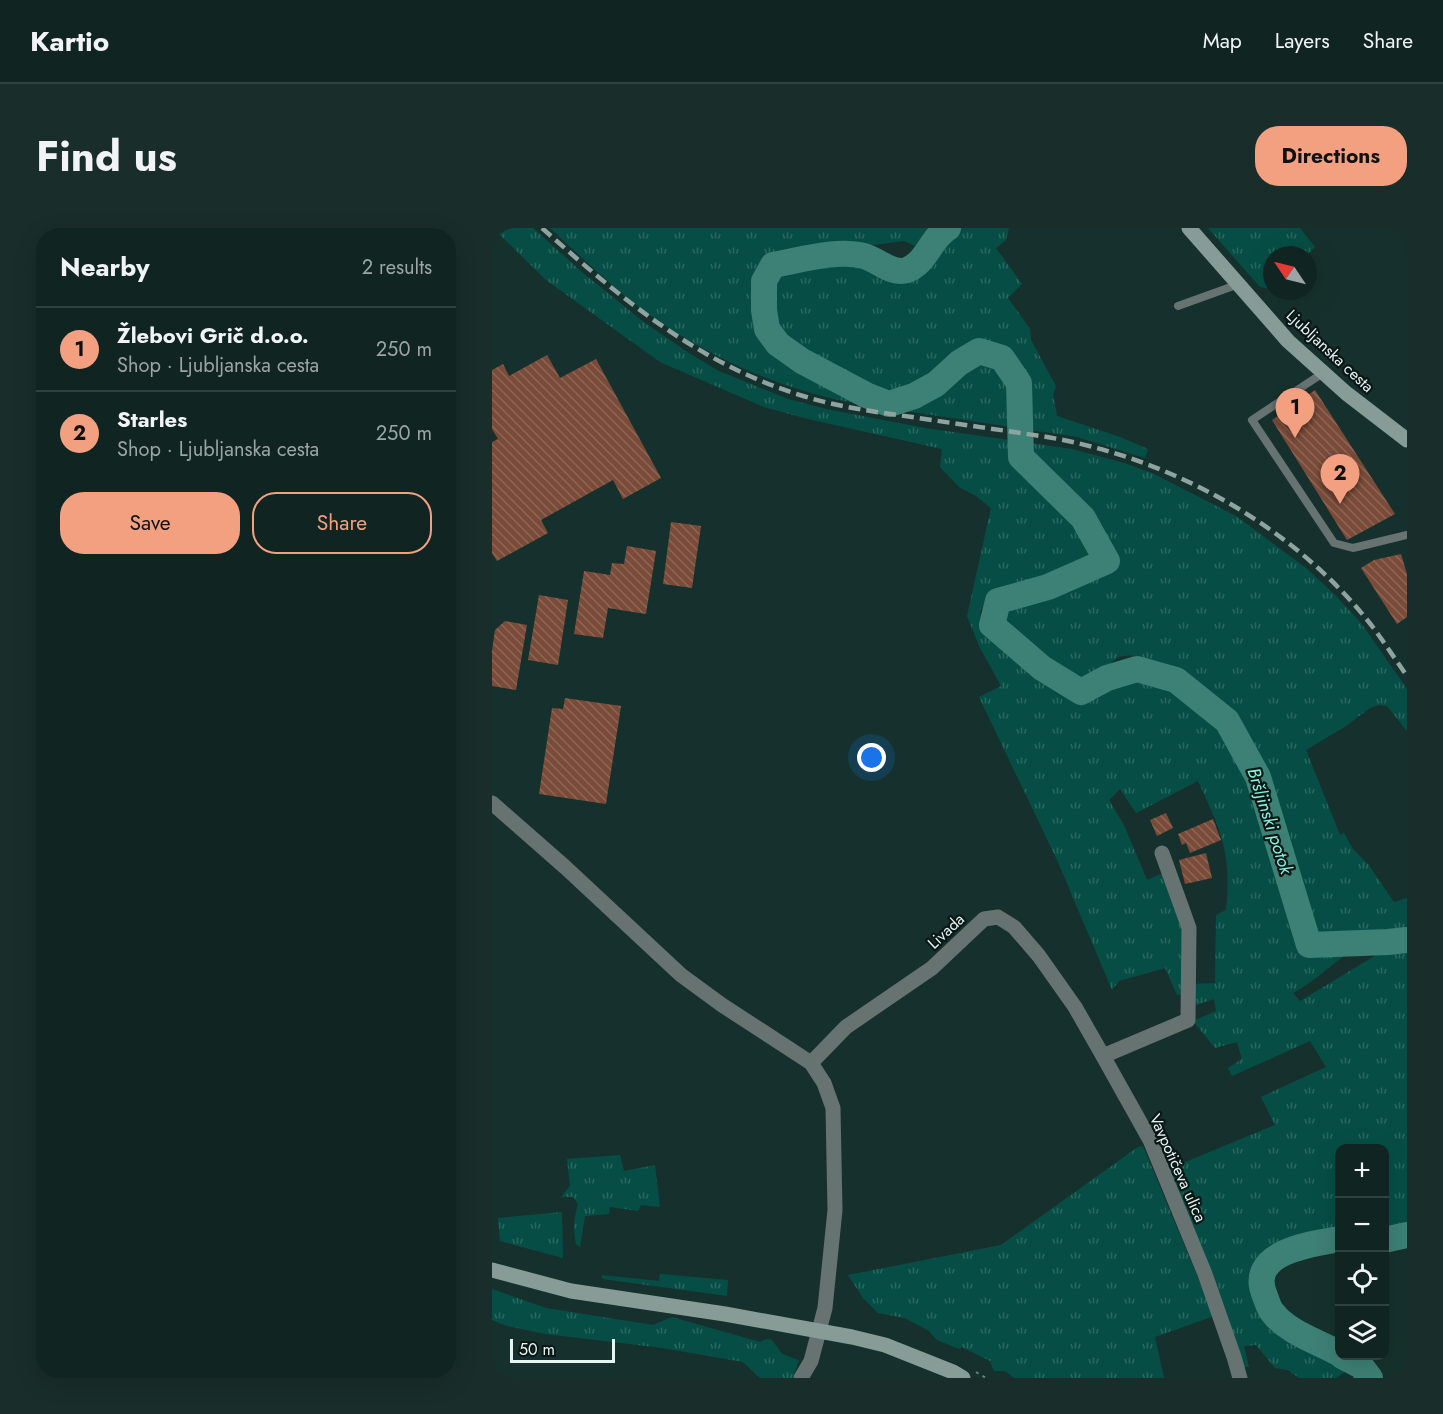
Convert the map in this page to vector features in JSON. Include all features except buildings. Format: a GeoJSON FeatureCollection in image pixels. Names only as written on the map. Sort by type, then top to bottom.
{"type":"FeatureCollection","features":[{"type":"Feature","properties":{"kind":"street","name":"Ljubljanska cesta"},"geometry":{"type":"LineString","coordinates":[[1189,228],[1288,341],[1323,374],[1407,440]]}},
{"type":"Feature","properties":{"kind":"street"},"geometry":{"type":"LineString","coordinates":[[492,803],[565,867],[681,975],[722,1005],[811,1063],[824,1083],[833,1108],[835,1210],[825,1308],[811,1361],[801,1378]]}},
{"type":"Feature","properties":{"kind":"street"},"geometry":{"type":"LineString","coordinates":[[1103,1056],[1188,1020],[1189,928],[1162,853]]}},
{"type":"Feature","properties":{"kind":"street","name":"Livada"},"geometry":{"type":"LineString","coordinates":[[811,1063],[846,1028],[932,968],[984,920],[998,917],[1014,927],[1039,956],[1075,1007],[1103,1056]]}},
{"type":"Feature","properties":{"kind":"street","name":"Vavpotičeva ulica"},"geometry":{"type":"LineString","coordinates":[[1103,1056],[1150,1140],[1205,1275],[1240,1378]]}},
{"type":"Feature","properties":{"kind":"street"},"geometry":{"type":"LineString","coordinates":[[492,1270],[571,1291],[725,1314],[852,1337],[885,1345],[954,1372],[963,1378]]}},
{"type":"Feature","properties":{"kind":"lane"},"geometry":{"type":"LineString","coordinates":[[1178,306],[1239,284]]}},
{"type":"Feature","properties":{"kind":"lane"},"geometry":{"type":"LineString","coordinates":[[1323,374],[1252,420],[1334,543],[1353,548],[1407,536]]}},
{"type":"Feature","properties":{"kind":"green space"},"geometry":{"type":"Polygon","coordinates":[[[492,228],[533,228],[583,273],[645,323],[692,355],[719,371],[788,399],[826,409],[925,428],[1072,449],[1152,473],[1236,516],[1306,568],[1361,623],[1407,689],[1407,731],[1387,706],[1379,705],[1370,708],[1346,726],[1306,750],[1340,835],[1344,833],[1353,849],[1368,864],[1394,902],[1407,898],[1407,935],[1363,946],[1347,954],[1293,993],[1300,1001],[1383,951],[1407,944],[1407,1226],[1389,1232],[1389,1144],[1335,1144],[1335,1233],[1293,1244],[1264,1260],[1258,1281],[1260,1299],[1268,1314],[1281,1328],[1350,1368],[1336,1378],[1299,1378],[1288,1370],[1275,1368],[1256,1345],[1244,1346],[1249,1367],[1242,1367],[1169,1171],[1173,1167],[1275,1125],[1261,1097],[1326,1067],[1310,1041],[1232,1076],[1228,1068],[1242,1059],[1237,1042],[1215,1048],[1193,1021],[1216,1011],[1214,999],[1196,1005],[1192,1000],[1192,984],[1215,983],[1216,915],[1226,910],[1227,890],[1226,857],[1223,843],[1198,781],[1136,813],[1120,789],[1109,800],[1124,825],[1147,880],[1163,873],[1182,931],[1183,994],[1177,995],[1165,968],[1119,981],[1112,990],[1058,862],[979,697],[1001,686],[980,648],[967,616],[991,508],[976,496],[959,487],[940,467],[942,449],[764,407],[660,362],[546,280],[496,231],[492,234],[492,228]],[[1054,580],[995,594],[980,611],[981,623],[1051,685],[1066,692],[1086,694],[1127,669],[1165,684],[1202,708],[1222,727],[1265,788],[1274,785],[1265,765],[1243,732],[1201,691],[1150,661],[1129,655],[1116,659],[1091,676],[1074,679],[1061,676],[998,618],[998,613],[1004,607],[1056,589],[1054,580]]]}},
{"type":"Feature","properties":{"kind":"green space"},"geometry":{"type":"Polygon","coordinates":[[[550,228],[935,228],[925,241],[915,246],[904,241],[839,246],[769,256],[759,266],[755,315],[759,331],[765,340],[792,363],[846,393],[859,404],[800,390],[716,356],[664,325],[627,298],[550,228]]]}},
{"type":"Feature","properties":{"kind":"green space"},"geometry":{"type":"Polygon","coordinates":[[[956,228],[1009,228],[1006,240],[996,248],[1022,284],[1008,298],[1030,329],[1031,340],[1056,386],[1053,395],[1057,416],[1148,449],[1145,458],[1077,437],[905,411],[936,394],[970,363],[986,362],[1003,373],[1013,388],[1028,390],[1011,362],[987,344],[970,348],[922,384],[900,392],[884,393],[851,383],[820,367],[793,348],[777,332],[772,317],[771,300],[774,282],[780,274],[806,266],[843,263],[860,264],[906,275],[918,271],[940,243],[956,228]]]}},
{"type":"Feature","properties":{"kind":"green space"},"geometry":{"type":"Polygon","coordinates":[[[1208,228],[1300,228],[1314,246],[1263,246],[1263,288],[1260,287],[1208,228]]]}},
{"type":"Feature","properties":{"kind":"green space"},"geometry":{"type":"Polygon","coordinates":[[[1143,1146],[1214,1316],[1155,1337],[1164,1378],[1014,1378],[1005,1371],[994,1371],[990,1361],[962,1347],[959,1349],[937,1340],[929,1331],[905,1318],[878,1313],[863,1298],[848,1275],[1001,1245],[1138,1147],[1143,1146]]]}},
{"type":"Feature","properties":{"kind":"green space"},"geometry":{"type":"Polygon","coordinates":[[[620,1155],[624,1171],[655,1165],[660,1207],[641,1205],[638,1211],[610,1207],[609,1214],[585,1216],[580,1247],[576,1244],[574,1234],[578,1204],[573,1197],[561,1197],[570,1186],[567,1159],[620,1155]]]}},
{"type":"Feature","properties":{"kind":"green space"},"geometry":{"type":"Polygon","coordinates":[[[562,1212],[563,1258],[500,1241],[498,1218],[562,1212]]]}},
{"type":"Feature","properties":{"kind":"green space"},"geometry":{"type":"Polygon","coordinates":[[[660,1274],[728,1280],[727,1296],[603,1279],[601,1275],[659,1281],[660,1274]]]}},
{"type":"Feature","properties":{"kind":"green space"},"geometry":{"type":"Polygon","coordinates":[[[492,1289],[546,1308],[653,1325],[672,1317],[760,1342],[766,1339],[772,1340],[782,1354],[799,1360],[793,1378],[760,1378],[743,1362],[662,1348],[546,1334],[507,1326],[492,1320],[492,1289]]]}},
{"type":"Feature","properties":{"kind":"waterway","name":"Bršljinski potok"},"geometry":{"type":"LineString","coordinates":[[948,228],[937,238],[919,262],[907,270],[890,269],[869,258],[853,254],[818,256],[773,265],[764,281],[764,310],[767,329],[778,344],[802,361],[866,395],[889,404],[914,396],[936,384],[959,363],[979,351],[1002,358],[1019,383],[1021,457],[1083,518],[1107,561],[1048,587],[998,601],[992,625],[1042,668],[1081,692],[1107,678],[1137,669],[1176,680],[1227,721],[1258,777],[1309,945],[1407,940]]}},
{"type":"Feature","properties":{"kind":"waterway","name":"Bršljinski potok"},"geometry":{"type":"LineString","coordinates":[[1389,1239],[1407,1235]]}},
{"type":"Feature","properties":{"kind":"waterway","name":"Bršljinski potok"},"geometry":{"type":"LineString","coordinates":[[1335,1240],[1284,1253],[1265,1269],[1262,1281],[1269,1307],[1279,1320],[1286,1326],[1335,1351]]}},
{"type":"Feature","properties":{"kind":"waterway","name":"Bršljinski potok"},"geometry":{"type":"LineString","coordinates":[[1350,1360],[1361,1366],[1370,1378]]}},
{"type":"Feature","properties":{"kind":"railway"},"geometry":{"type":"LineString","coordinates":[[542,228],[602,280],[663,327],[695,348],[765,383],[803,396],[844,406],[1047,437],[1093,447],[1139,461],[1227,502],[1268,528],[1306,557],[1341,590],[1372,626],[1407,676]]}},
{"type":"Feature","properties":{"kind":"place","name":"Žlebovi Grič d.o.o."},"geometry":{"type":"Point","coordinates":[1295,438]}},
{"type":"Feature","properties":{"kind":"place","name":"Starles"},"geometry":{"type":"Point","coordinates":[1340,504]}}]}
